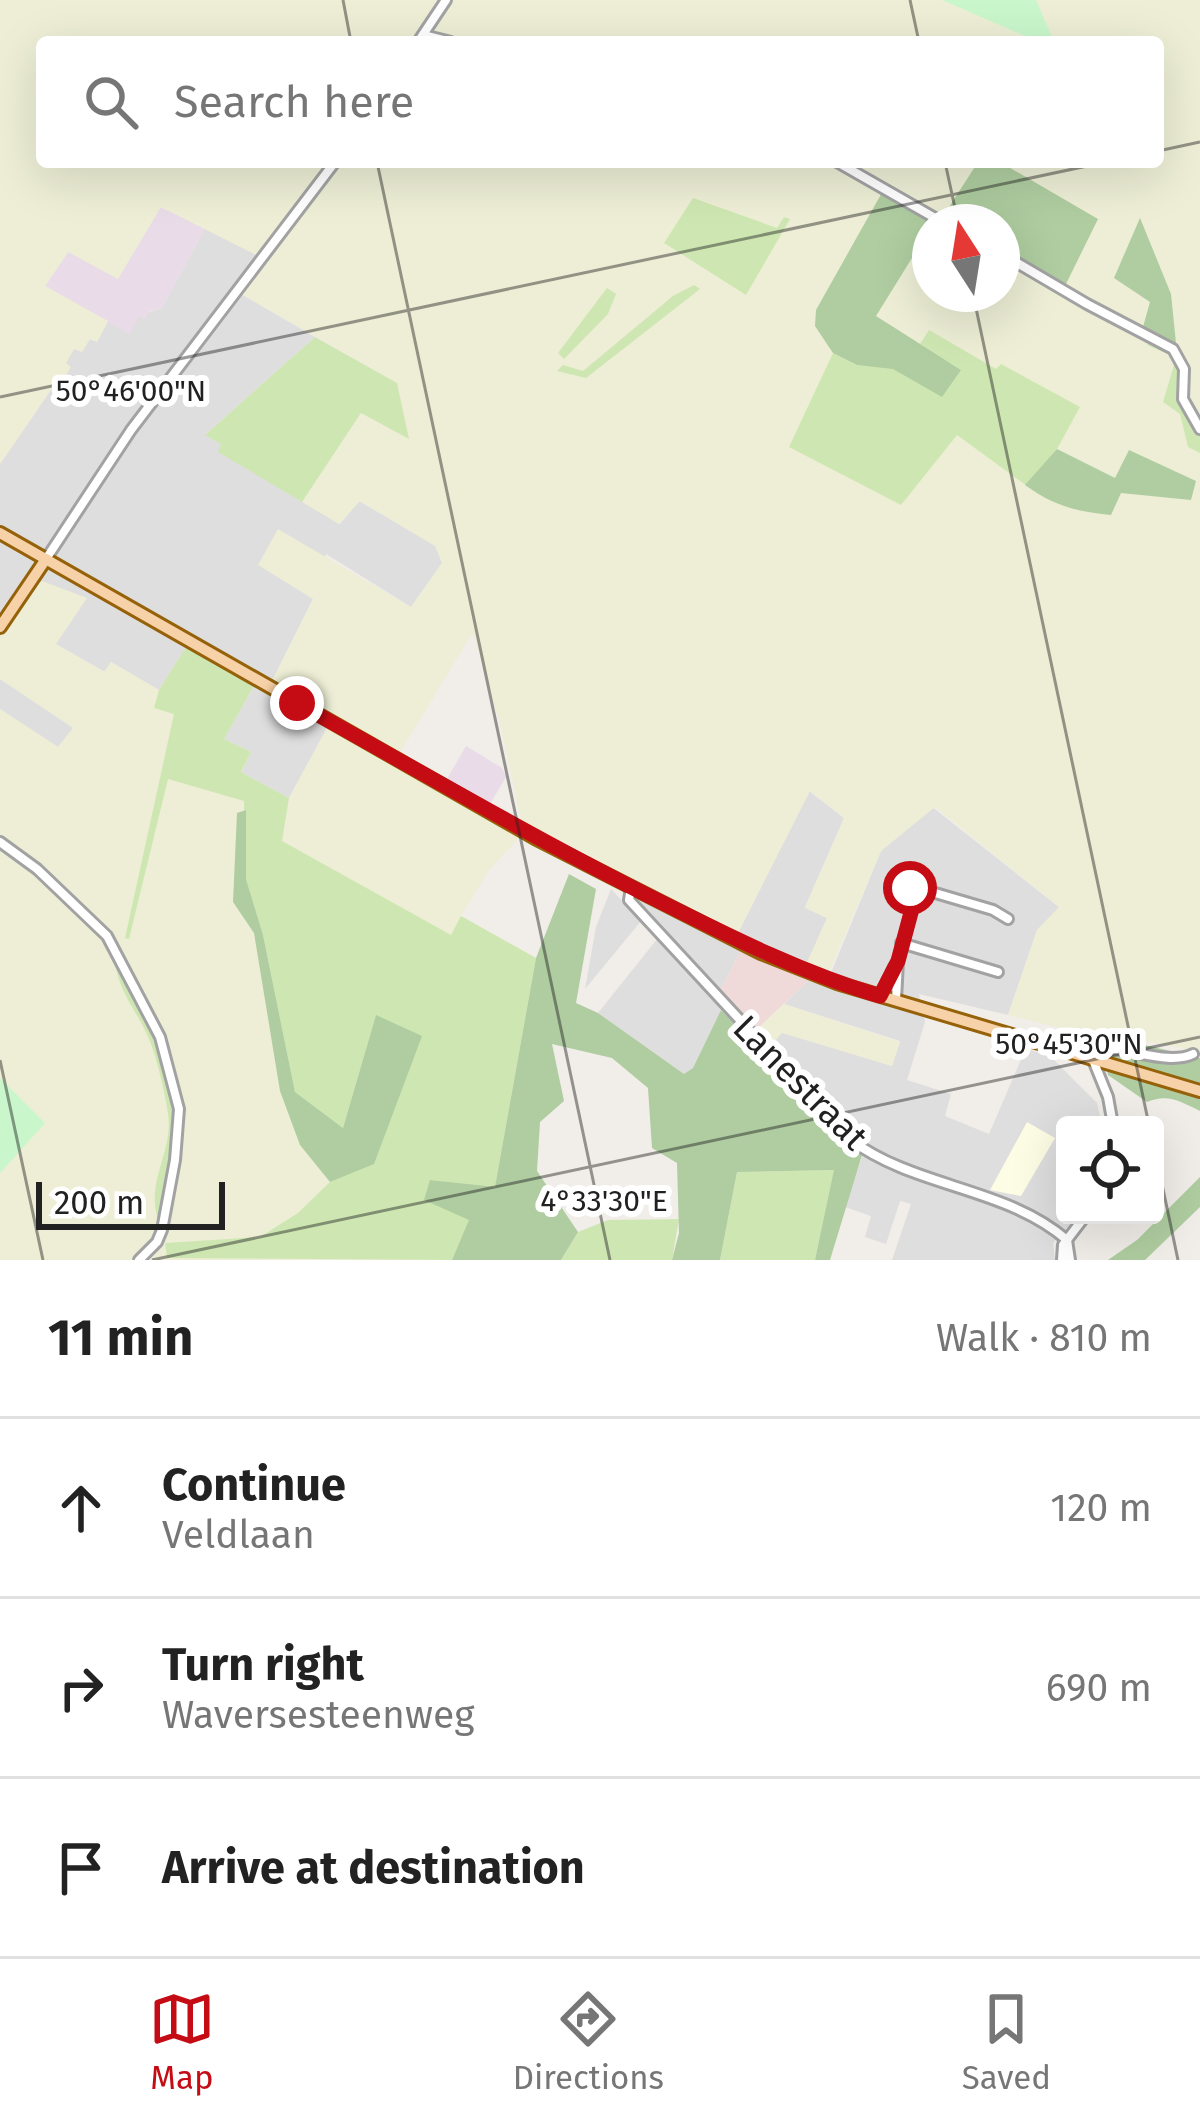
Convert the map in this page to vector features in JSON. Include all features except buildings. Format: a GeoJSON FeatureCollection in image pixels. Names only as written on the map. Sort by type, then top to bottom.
{"type":"FeatureCollection","features":[{"type":"Feature","properties":{"kind":"main road"},"geometry":{"type":"LineString","coordinates":[[0,533],[535,838],[785,964],[1200,1091]]}},
{"type":"Feature","properties":{"kind":"main road"},"geometry":{"type":"LineString","coordinates":[[0,627],[46,559]]}},
{"type":"Feature","properties":{"kind":"street"},"geometry":{"type":"LineString","coordinates":[[422,36],[446,0]]}},
{"type":"Feature","properties":{"kind":"street"},"geometry":{"type":"LineString","coordinates":[[46,559],[131,430],[330,168]]}},
{"type":"Feature","properties":{"kind":"street"},"geometry":{"type":"LineString","coordinates":[[848,168],[912,205]]}},
{"type":"Feature","properties":{"kind":"street"},"geometry":{"type":"LineString","coordinates":[[1020,265],[1173,349],[1184,369],[1183,399],[1200,429]]}},
{"type":"Feature","properties":{"kind":"street"},"geometry":{"type":"LineString","coordinates":[[0,842],[38,869],[107,936],[160,1037],[179,1109],[179,1132],[162,1230],[158,1242],[139,1260]]}},
{"type":"Feature","properties":{"kind":"street","name":"Lanestraat"},"geometry":{"type":"LineString","coordinates":[[631,887],[629,900],[851,1140],[896,1166],[1016,1208],[1067,1240]]}},
{"type":"Feature","properties":{"kind":"street"},"geometry":{"type":"LineString","coordinates":[[896,1000],[901,944],[921,892],[993,910],[1008,919]]}},
{"type":"Feature","properties":{"kind":"street"},"geometry":{"type":"LineString","coordinates":[[901,944],[998,972]]}},
{"type":"Feature","properties":{"kind":"street"},"geometry":{"type":"LineString","coordinates":[[880,996],[898,961]]}},
{"type":"Feature","properties":{"kind":"street"},"geometry":{"type":"LineString","coordinates":[[1112,1116],[1088,1058],[1100,1048],[1178,1059],[1193,1054]]}},
{"type":"Feature","properties":{"kind":"street"},"geometry":{"type":"LineString","coordinates":[[1066,1260],[1067,1240],[1079,1224]]}},
{"type":"Feature","properties":{"kind":"shaded area"},"geometry":{"type":"Polygon","coordinates":[[[0,0],[439,0],[415,36],[36,36],[36,168],[324,168],[258,256],[161,207],[118,279],[68,252],[45,286],[108,321],[97,342],[90,339],[82,352],[74,349],[66,363],[71,367],[59,387],[54,385],[0,464],[0,0]]]}},
{"type":"Feature","properties":{"kind":"shaded area"},"geometry":{"type":"Polygon","coordinates":[[[453,0],[1200,0],[1200,1052],[1099,1032],[1076,1032],[1008,1015],[1037,930],[1059,907],[935,807],[881,851],[830,970],[806,965],[827,918],[805,908],[844,818],[810,791],[738,933],[521,820],[500,723],[473,632],[399,754],[273,679],[313,599],[258,565],[278,529],[411,607],[442,563],[435,546],[360,501],[339,524],[302,502],[361,413],[408,438],[397,383],[241,294],[334,168],[1164,168],[1164,36],[430,36],[453,0]]]}},
{"type":"Feature","properties":{"kind":"shaded area"},"geometry":{"type":"Polygon","coordinates":[[[160,207],[205,228],[162,308],[149,312],[145,319],[139,317],[129,334],[45,286],[69,251],[118,278],[160,207]]]}},
{"type":"Feature","properties":{"kind":"shaded area"},"geometry":{"type":"Polygon","coordinates":[[[205,228],[266,259],[241,294],[315,337],[206,434],[222,444],[219,451],[340,524],[359,501],[436,546],[442,563],[411,607],[326,554],[313,599],[273,679],[195,636],[159,690],[111,662],[105,672],[56,644],[0,632],[0,464],[55,384],[60,386],[74,348],[90,339],[97,342],[108,321],[129,333],[139,316],[162,308],[205,228]]]}},
{"type":"Feature","properties":{"kind":"shaded area"},"geometry":{"type":"Polygon","coordinates":[[[42,581],[87,598],[56,644],[104,672],[111,662],[159,690],[186,647],[255,684],[224,739],[251,752],[241,773],[289,798],[327,728],[519,838],[489,870],[461,916],[536,958],[470,1220],[452,1260],[0,1260],[0,1173],[44,1123],[0,1078],[0,709],[58,747],[73,728],[0,679],[0,632],[42,581]]]}},
{"type":"Feature","properties":{"kind":"shaded area"},"geometry":{"type":"Polygon","coordinates":[[[0,679],[74,727],[58,747],[0,709],[0,679]]]}},
{"type":"Feature","properties":{"kind":"shaded area"},"geometry":{"type":"Polygon","coordinates":[[[255,684],[327,728],[289,798],[241,772],[223,740],[255,684]]]}},
{"type":"Feature","properties":{"kind":"shaded area"},"geometry":{"type":"Polygon","coordinates":[[[466,746],[502,768],[506,777],[490,804],[447,779],[466,746]]]}},
{"type":"Feature","properties":{"kind":"shaded area"},"geometry":{"type":"Polygon","coordinates":[[[809,791],[844,818],[805,907],[827,918],[806,965],[738,933],[809,791]]]}},
{"type":"Feature","properties":{"kind":"shaded area"},"geometry":{"type":"Polygon","coordinates":[[[931,806],[1060,908],[1037,930],[1008,1015],[919,994],[925,1022],[907,1080],[951,1094],[945,1116],[989,1134],[1026,1048],[1052,1058],[1097,1103],[1100,1116],[1056,1116],[1056,1224],[1070,1224],[1053,1243],[1055,1260],[892,1260],[911,1204],[900,1201],[886,1244],[865,1237],[871,1216],[845,1207],[866,1145],[771,1045],[782,1032],[892,1066],[900,1041],[784,1004],[809,980],[826,985],[881,851],[931,806]]]}},
{"type":"Feature","properties":{"kind":"shaded area"},"geometry":{"type":"Polygon","coordinates":[[[611,889],[641,921],[585,989],[596,927],[611,889]]]}},
{"type":"Feature","properties":{"kind":"shaded area"},"geometry":{"type":"Polygon","coordinates":[[[636,899],[741,950],[720,991],[636,899]]]}},
{"type":"Feature","properties":{"kind":"shaded area"},"geometry":{"type":"Polygon","coordinates":[[[658,938],[721,1010],[693,1068],[684,1074],[598,1013],[658,938]]]}},
{"type":"Feature","properties":{"kind":"shaded area"},"geometry":{"type":"Polygon","coordinates":[[[741,950],[809,980],[756,1030],[720,991],[741,950]]]}},
{"type":"Feature","properties":{"kind":"shaded area"},"geometry":{"type":"Polygon","coordinates":[[[784,1004],[900,1042],[892,1066],[782,1033],[771,1045],[756,1030],[784,1004]]]}},
{"type":"Feature","properties":{"kind":"shaded area"},"geometry":{"type":"Polygon","coordinates":[[[1027,1122],[1055,1138],[1021,1196],[990,1190],[1027,1122]]]}},
{"type":"Feature","properties":{"kind":"green space"},"geometry":{"type":"Polygon","coordinates":[[[942,0],[1036,0],[1051,36],[1025,36],[942,0]]]}},
{"type":"Feature","properties":{"kind":"green space"},"geometry":{"type":"Polygon","coordinates":[[[974,168],[1010,168],[1098,219],[1064,288],[1020,263],[1020,204],[951,204],[974,168]]]}},
{"type":"Feature","properties":{"kind":"green space"},"geometry":{"type":"Polygon","coordinates":[[[884,189],[912,205],[912,258],[876,316],[961,370],[942,397],[893,369],[857,365],[833,353],[815,326],[816,310],[884,189]]]}},
{"type":"Feature","properties":{"kind":"green space"},"geometry":{"type":"Polygon","coordinates":[[[693,198],[777,228],[784,217],[790,219],[746,295],[664,243],[693,198]]]}},
{"type":"Feature","properties":{"kind":"green space"},"geometry":{"type":"Polygon","coordinates":[[[1140,218],[1171,294],[1176,343],[1143,327],[1150,302],[1114,278],[1140,218]]]}},
{"type":"Feature","properties":{"kind":"green space"},"geometry":{"type":"Polygon","coordinates":[[[694,285],[700,289],[586,378],[557,371],[563,365],[583,371],[673,296],[694,285]]]}},
{"type":"Feature","properties":{"kind":"green space"},"geometry":{"type":"Polygon","coordinates":[[[607,288],[616,294],[608,314],[564,359],[558,353],[607,288]]]}},
{"type":"Feature","properties":{"kind":"green space"},"geometry":{"type":"Polygon","coordinates":[[[929,330],[996,369],[1001,364],[1080,407],[1057,449],[1027,486],[957,435],[901,505],[789,447],[833,353],[857,365],[961,370],[920,344],[929,330]]]}},
{"type":"Feature","properties":{"kind":"green space"},"geometry":{"type":"Polygon","coordinates":[[[1151,336],[1178,354],[1187,413],[1200,435],[1200,453],[1188,447],[1180,414],[1163,402],[1174,365],[1170,355],[1147,345],[1151,336]]]}},
{"type":"Feature","properties":{"kind":"green space"},"geometry":{"type":"Polygon","coordinates":[[[315,337],[397,383],[409,439],[361,413],[302,502],[218,452],[221,444],[205,435],[315,337]]]}},
{"type":"Feature","properties":{"kind":"green space"},"geometry":{"type":"Polygon","coordinates":[[[1057,449],[1115,478],[1129,450],[1196,481],[1191,500],[1121,493],[1111,515],[1055,502],[1025,485],[1057,449]]]}},
{"type":"Feature","properties":{"kind":"green space"},"geometry":{"type":"Polygon","coordinates":[[[186,647],[255,684],[224,739],[251,752],[241,772],[289,798],[282,841],[451,935],[461,916],[536,958],[495,1188],[431,1180],[425,1199],[470,1220],[452,1260],[167,1258],[165,1243],[260,1237],[298,1213],[330,1182],[373,1164],[376,1015],[343,1128],[295,1092],[263,935],[246,879],[244,801],[168,779],[129,939],[125,938],[174,714],[154,708],[159,690],[186,647]]]}},
{"type":"Feature","properties":{"kind":"green space"},"geometry":{"type":"Polygon","coordinates":[[[246,810],[246,879],[263,935],[295,1092],[343,1128],[376,1015],[422,1036],[374,1164],[330,1182],[300,1145],[280,1091],[254,933],[233,902],[237,813],[246,810]]]}},
{"type":"Feature","properties":{"kind":"green space"},"geometry":{"type":"Polygon","coordinates":[[[569,874],[596,889],[576,1003],[598,1013],[684,1074],[693,1068],[721,1010],[862,1155],[830,1260],[815,1260],[834,1170],[737,1172],[720,1260],[672,1260],[679,1233],[677,1163],[652,1148],[648,1088],[612,1058],[552,1044],[564,1101],[540,1122],[537,1171],[578,1232],[561,1260],[452,1260],[469,1220],[424,1200],[430,1180],[495,1187],[536,958],[569,874]]]}},
{"type":"Feature","properties":{"kind":"green space"},"geometry":{"type":"Polygon","coordinates":[[[118,958],[131,992],[155,1030],[176,1104],[170,1178],[159,1222],[155,1194],[168,1113],[152,1047],[118,975],[118,958]]]}},
{"type":"Feature","properties":{"kind":"green space"},"geometry":{"type":"Polygon","coordinates":[[[1098,1034],[1200,1058],[1200,1111],[1168,1099],[1147,1102],[1108,1075],[1098,1034]]]}},
{"type":"Feature","properties":{"kind":"green space"},"geometry":{"type":"Polygon","coordinates":[[[0,1078],[45,1123],[0,1173],[0,1078]]]}},
{"type":"Feature","properties":{"kind":"green space"},"geometry":{"type":"Polygon","coordinates":[[[835,1170],[815,1260],[720,1260],[737,1172],[835,1170]]]}},
{"type":"Feature","properties":{"kind":"green space"},"geometry":{"type":"Polygon","coordinates":[[[1200,1177],[1200,1207],[1145,1260],[1108,1260],[1153,1224],[1164,1224],[1164,1213],[1200,1177]]]}},
{"type":"Feature","properties":{"kind":"green space"},"geometry":{"type":"Polygon","coordinates":[[[679,1219],[672,1260],[561,1260],[578,1232],[608,1220],[679,1219]]]}},
{"type":"Feature","properties":{"kind":"route"},"geometry":{"type":"LineString","coordinates":[[297,703],[612,878],[789,965],[880,996],[898,961],[916,894],[910,888]]}}]}
